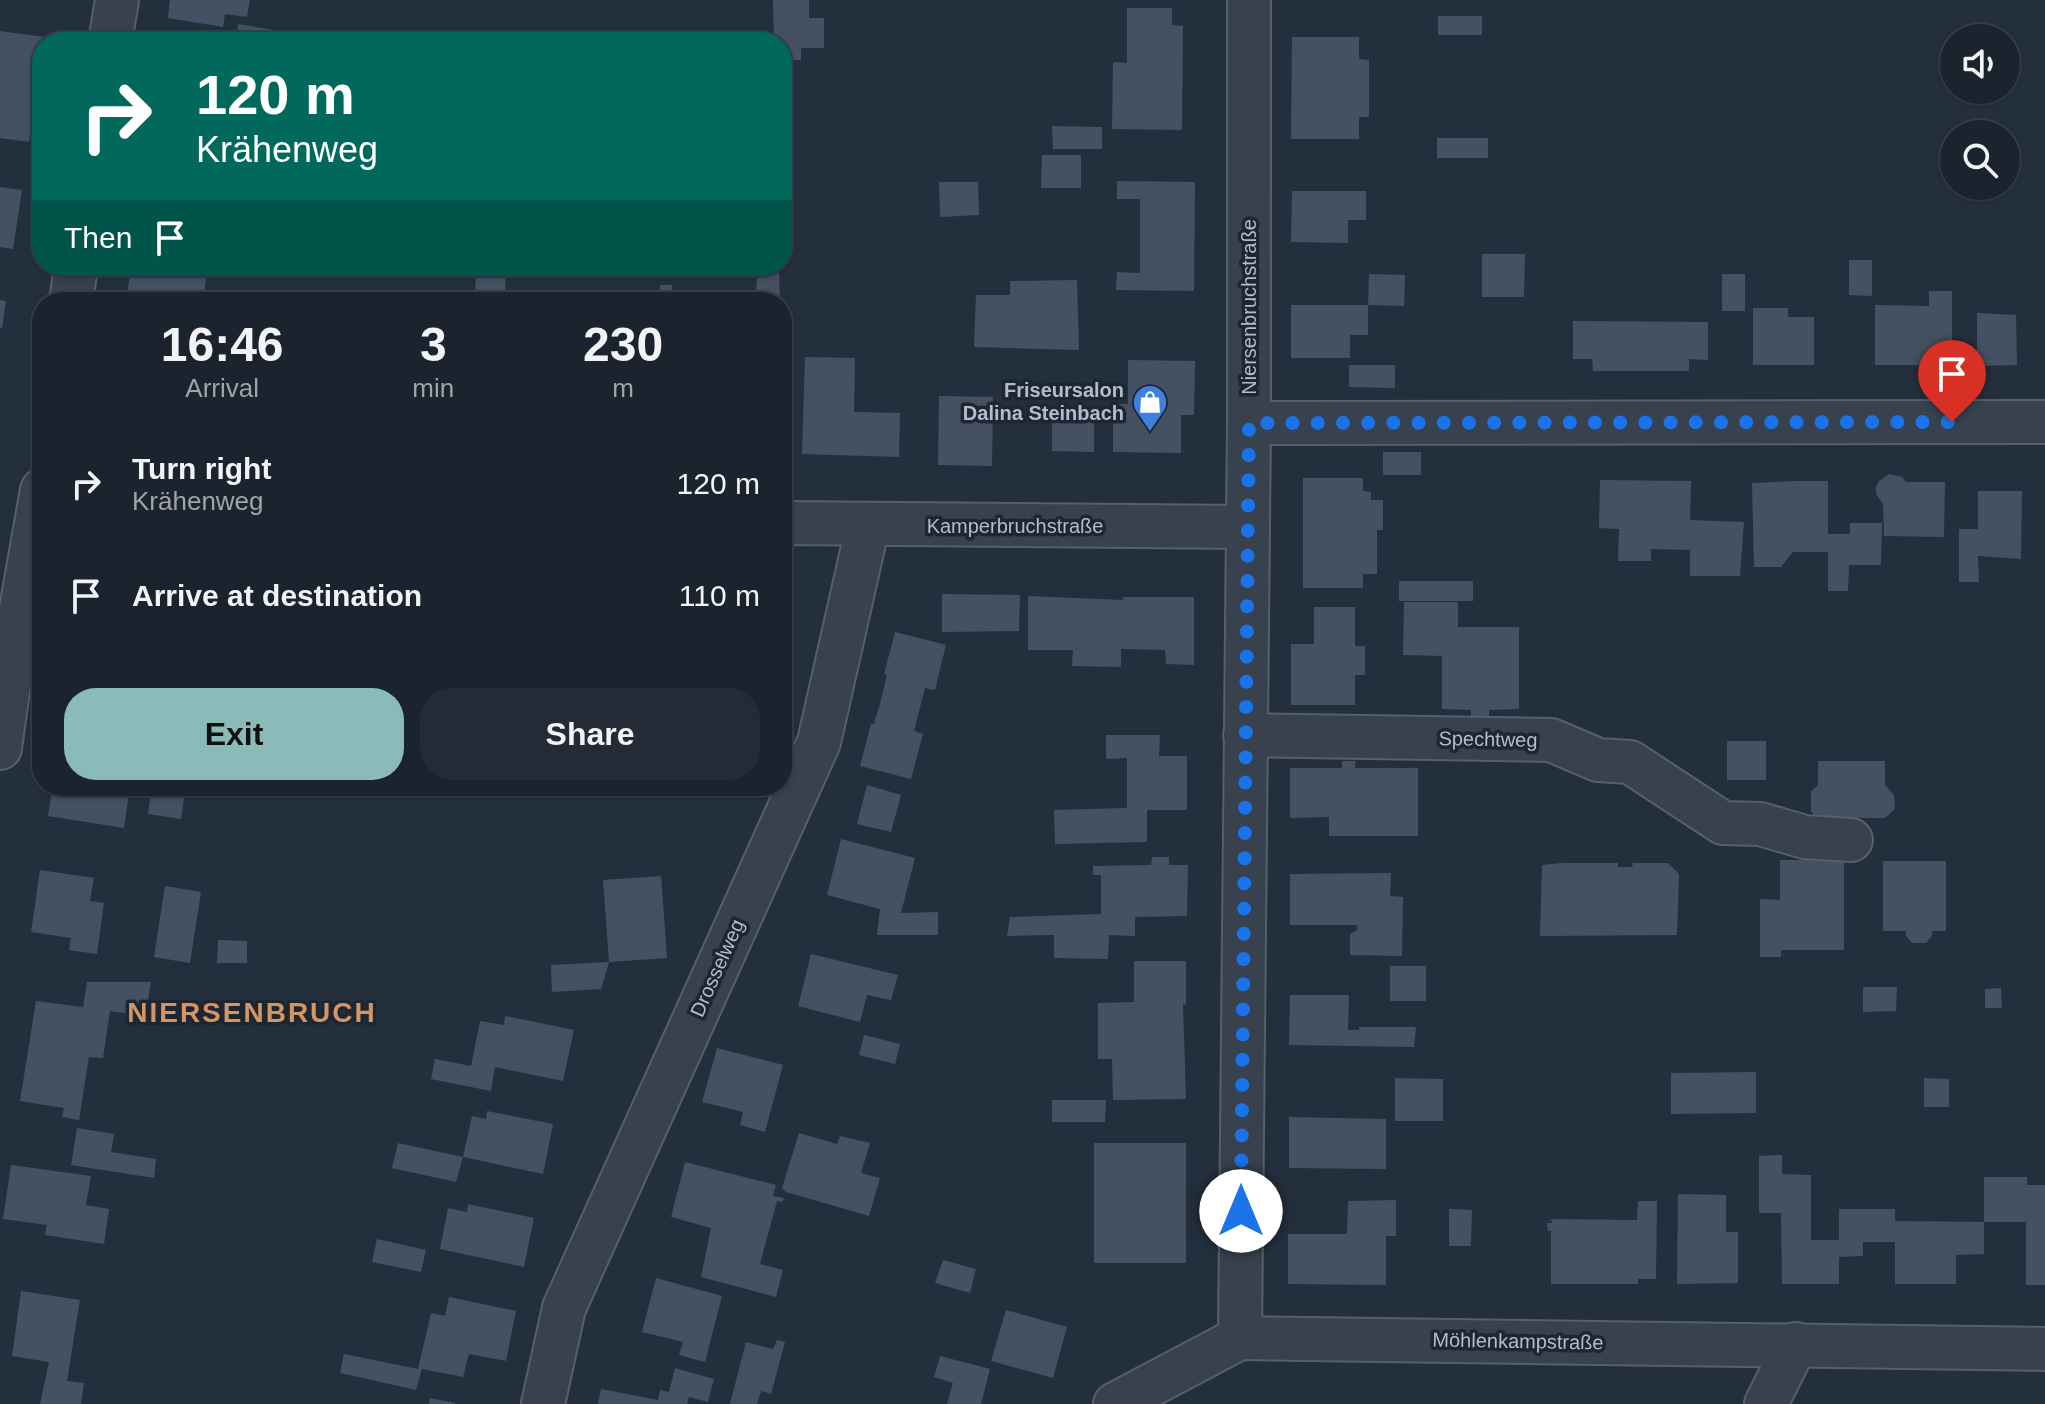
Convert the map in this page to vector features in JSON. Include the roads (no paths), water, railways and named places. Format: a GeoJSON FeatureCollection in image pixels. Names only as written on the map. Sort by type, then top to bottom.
{"type":"FeatureCollection","features":[{"type":"Feature","properties":{"kind":"street"},"geometry":{"type":"LineString","coordinates":[[112,32],[117,0]]}},
{"type":"Feature","properties":{"kind":"street","name":"Niersenbruchstraße"},"geometry":{"type":"LineString","coordinates":[[1240,1338],[1249,423],[1249,0]]}},
{"type":"Feature","properties":{"kind":"street"},"geometry":{"type":"LineString","coordinates":[[1249,423],[2045,422]]}},
{"type":"Feature","properties":{"kind":"street","name":"Kamperbruchstraße"},"geometry":{"type":"LineString","coordinates":[[792,523],[1248,527]]}},
{"type":"Feature","properties":{"kind":"street","name":"Drosselweg"},"geometry":{"type":"LineString","coordinates":[[543,1404],[564,1308],[819,742],[868,525]]}},
{"type":"Feature","properties":{"kind":"street"},"geometry":{"type":"LineString","coordinates":[[0,748],[6,653],[32,542]]}},
{"type":"Feature","properties":{"kind":"street","name":"Spechtweg"},"geometry":{"type":"LineString","coordinates":[[1245,735],[1551,740],[1598,760],[1630,762],[1723,823],[1760,824],[1805,837],[1851,840]]}},
{"type":"Feature","properties":{"kind":"street"},"geometry":{"type":"LineString","coordinates":[[1115,1404],[1240,1338]]}},
{"type":"Feature","properties":{"kind":"street","name":"Möhlenkampstraße"},"geometry":{"type":"LineString","coordinates":[[1240,1338],[2045,1349]]}},
{"type":"Feature","properties":{"kind":"street"},"geometry":{"type":"LineString","coordinates":[[1766,1404],[1796,1344]]}},
{"type":"Feature","properties":{"kind":"place","name":"Friseursalon Dalina Steinbach"},"geometry":{"type":"Point","coordinates":[1150,433]}},
{"type":"Feature","properties":{"kind":"district","name":"NIERSENBRUCH"},"geometry":{"type":"Point","coordinates":[252,1012]}}]}
